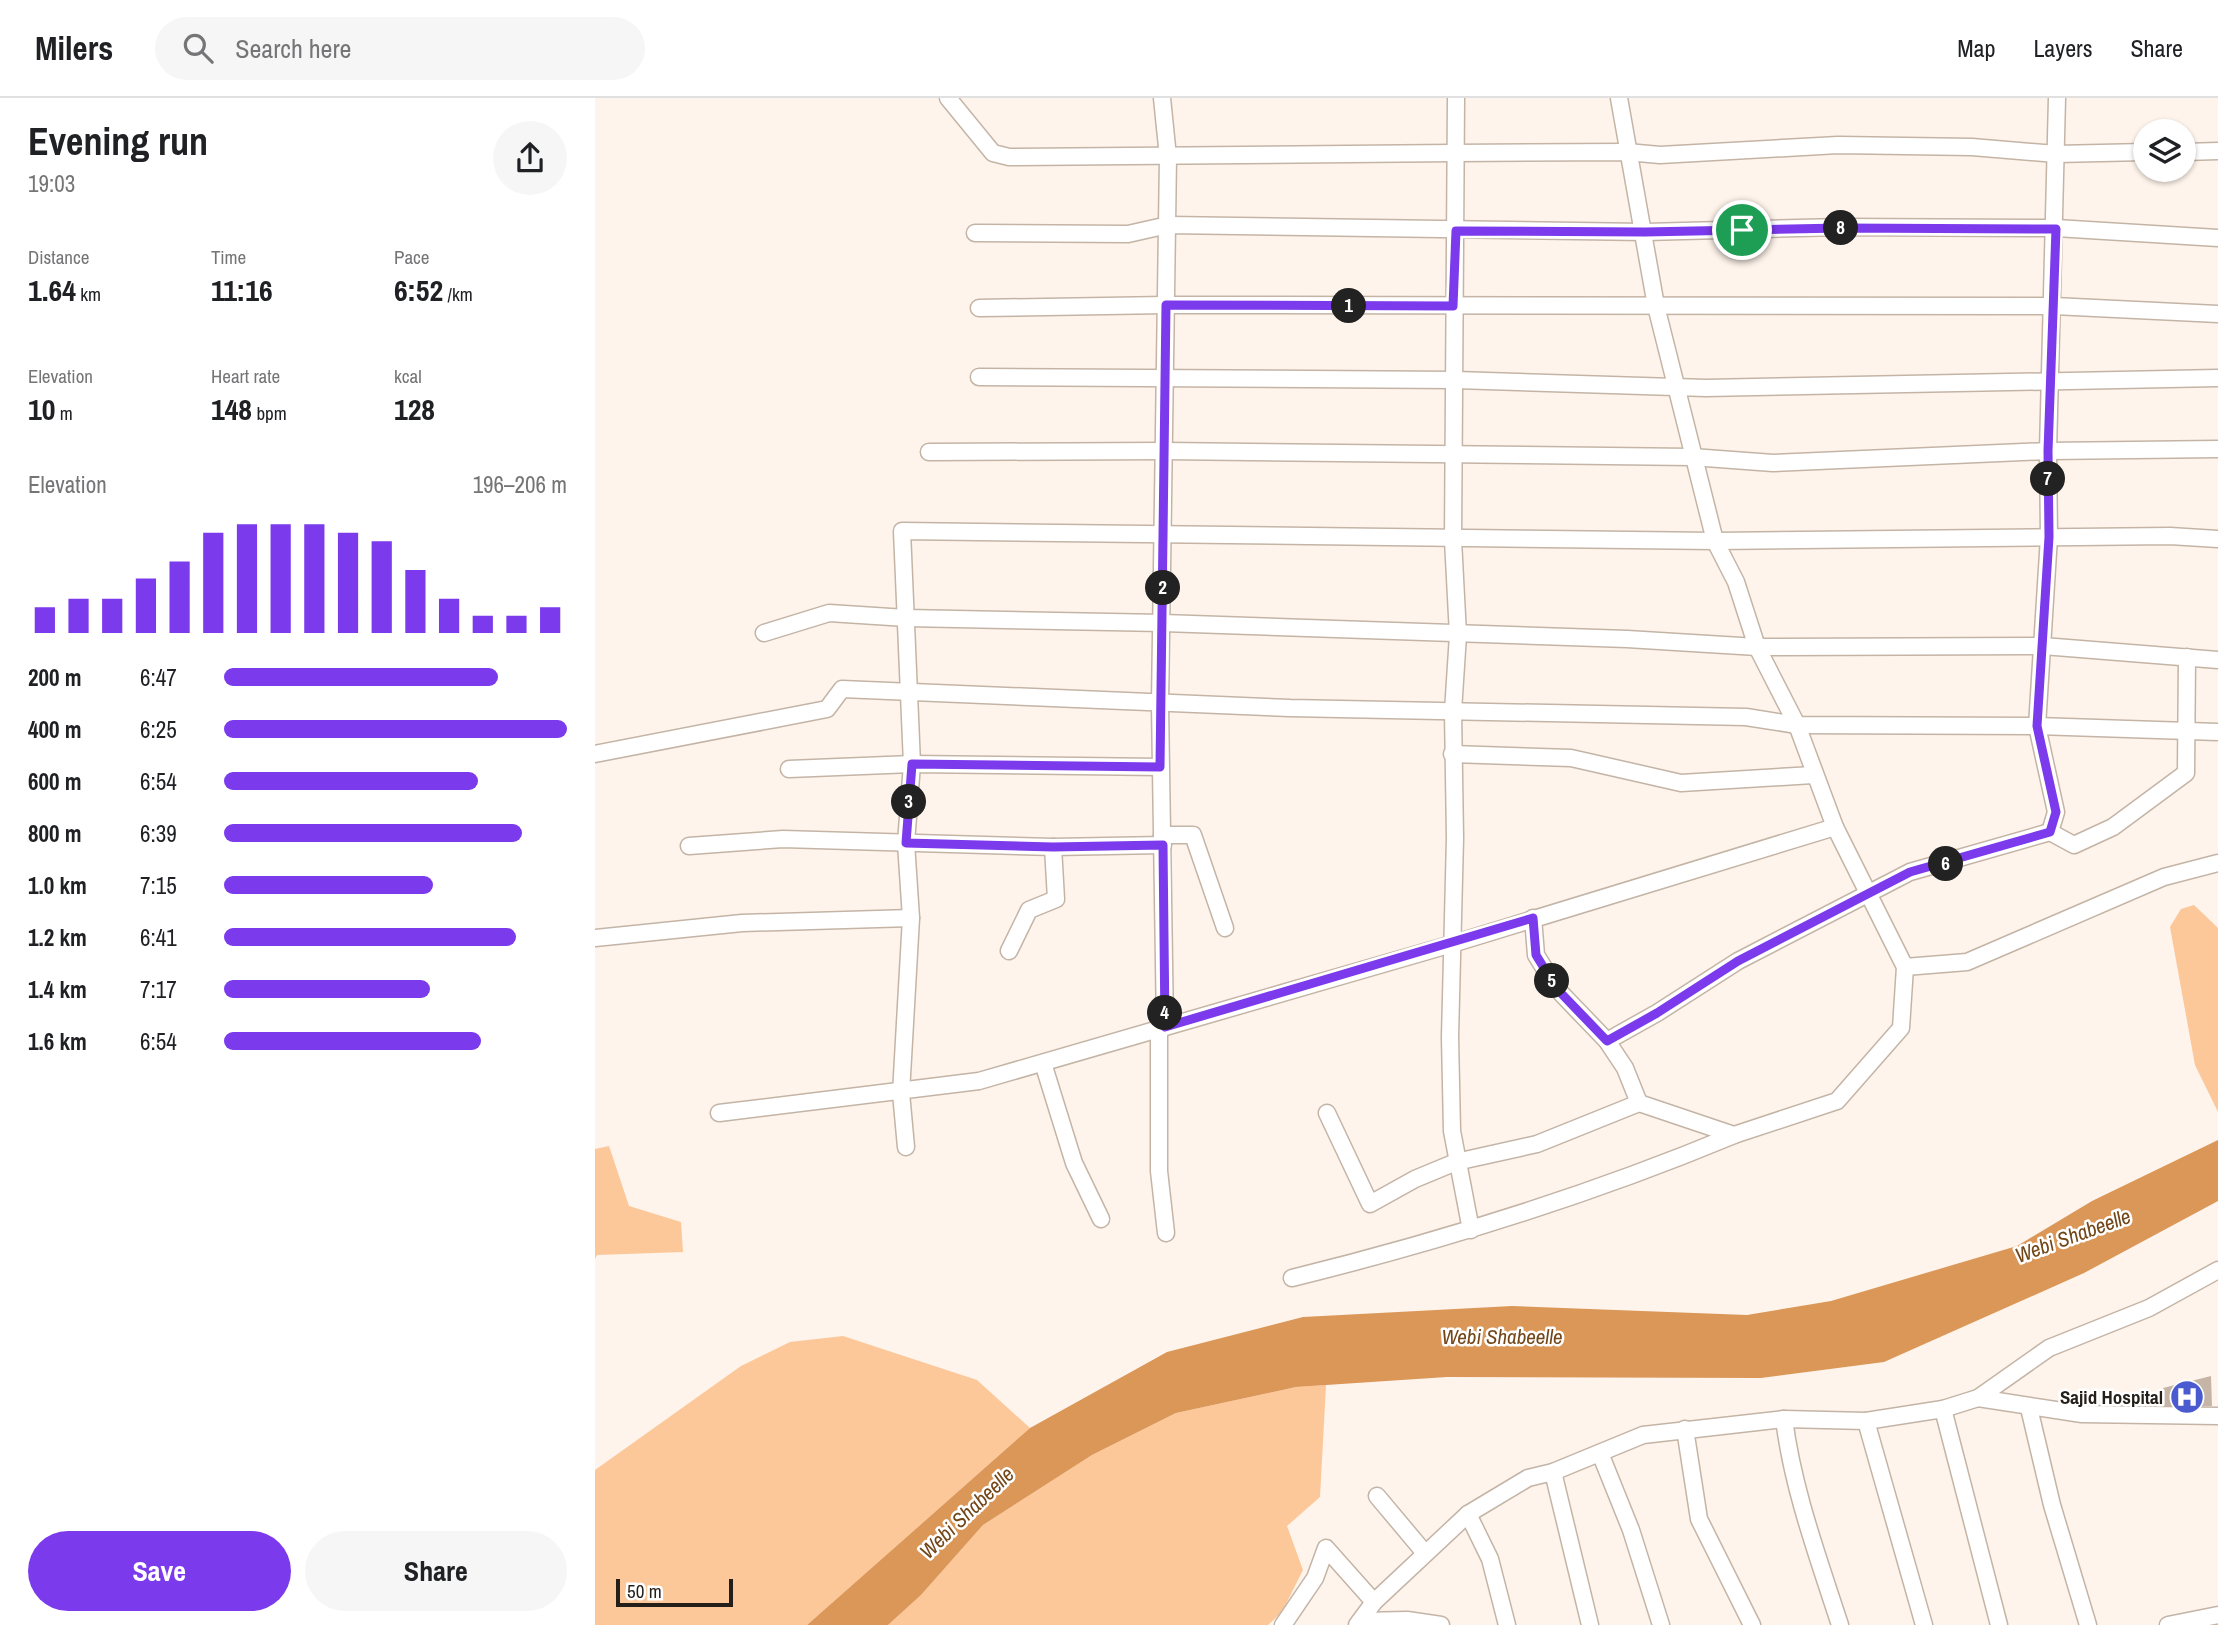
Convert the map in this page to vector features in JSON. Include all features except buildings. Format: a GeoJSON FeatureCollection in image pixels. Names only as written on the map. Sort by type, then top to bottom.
{"type":"FeatureCollection","features":[{"type":"Feature","properties":{"kind":"street"},"geometry":{"type":"LineString","coordinates":[[949,98],[993,153],[1009,157],[1627,152],[1660,155],[1838,145],[1972,147],[2056,154],[2133,152]]}},
{"type":"Feature","properties":{"kind":"street"},"geometry":{"type":"LineString","coordinates":[[1162,98],[1168,157],[1160,704],[1162,1028],[1159,1171],[1165,1233]]}},
{"type":"Feature","properties":{"kind":"street"},"geometry":{"type":"LineString","coordinates":[[1456,98],[1453,540],[1458,635],[1452,754],[1455,838],[1451,1050],[1456,1162],[1471,1230]]}},
{"type":"Feature","properties":{"kind":"street"},"geometry":{"type":"LineString","coordinates":[[1292,1278],[1471,1230],[1655,1168],[1734,1135],[1837,1101],[1901,1028],[1905,967],[1835,827],[1797,725],[1757,647],[1736,582],[1716,541],[1692,457],[1656,306],[1645,232],[1627,152],[1619,98]]}},
{"type":"Feature","properties":{"kind":"street"},"geometry":{"type":"LineString","coordinates":[[2050,832],[2056,812],[2037,726],[2049,537],[2048,451],[2056,229],[2057,98]]}},
{"type":"Feature","properties":{"kind":"street"},"geometry":{"type":"LineString","coordinates":[[2196,152],[2218,151]]}},
{"type":"Feature","properties":{"kind":"street"},"geometry":{"type":"LineString","coordinates":[[975,233],[1128,234],[1168,225],[1645,232],[1840,228],[2056,229],[2218,237]]}},
{"type":"Feature","properties":{"kind":"street"},"geometry":{"type":"LineString","coordinates":[[979,308],[1166,305],[2054,306],[2218,314]]}},
{"type":"Feature","properties":{"kind":"street"},"geometry":{"type":"LineString","coordinates":[[979,377],[1456,380],[1706,388],[2052,379],[2218,378]]}},
{"type":"Feature","properties":{"kind":"street"},"geometry":{"type":"LineString","coordinates":[[929,452],[1164,451],[1692,457],[1773,463],[2048,451],[2218,449]]}},
{"type":"Feature","properties":{"kind":"street"},"geometry":{"type":"LineString","coordinates":[[905,1147],[901,1093],[911,918],[906,843],[912,764],[902,531],[1453,540],[1716,541],[2049,537],[2218,539]]}},
{"type":"Feature","properties":{"kind":"street"},"geometry":{"type":"LineString","coordinates":[[764,634],[828,613],[906,618],[1163,623],[1627,639],[1757,647],[2043,646],[2218,660]]}},
{"type":"Feature","properties":{"kind":"street"},"geometry":{"type":"LineString","coordinates":[[1607,1041],[1657,1013],[1738,961],[1910,872],[2050,832],[2074,845],[2113,827],[2186,774],[2187,657]]}},
{"type":"Feature","properties":{"kind":"street"},"geometry":{"type":"LineString","coordinates":[[595,754],[827,709],[842,689],[1160,704],[1746,718],[1797,725],[2037,726],[2218,732]]}},
{"type":"Feature","properties":{"kind":"street"},"geometry":{"type":"LineString","coordinates":[[1452,754],[1571,758],[1681,783],[1814,775]]}},
{"type":"Feature","properties":{"kind":"street"},"geometry":{"type":"LineString","coordinates":[[789,769],[912,764],[1160,767]]}},
{"type":"Feature","properties":{"kind":"street"},"geometry":{"type":"LineString","coordinates":[[719,1113],[979,1082],[1452,944],[1835,827]]}},
{"type":"Feature","properties":{"kind":"street"},"geometry":{"type":"LineString","coordinates":[[689,846],[783,839],[1053,847],[1162,840],[1192,835],[1225,928]]}},
{"type":"Feature","properties":{"kind":"street"},"geometry":{"type":"LineString","coordinates":[[1009,951],[1029,909],[1056,899],[1053,847]]}},
{"type":"Feature","properties":{"kind":"street"},"geometry":{"type":"LineString","coordinates":[[1905,967],[1967,962],[2164,877],[2218,863]]}},
{"type":"Feature","properties":{"kind":"street"},"geometry":{"type":"LineString","coordinates":[[595,938],[742,923],[911,918]]}},
{"type":"Feature","properties":{"kind":"street"},"geometry":{"type":"LineString","coordinates":[[1533,918],[1536,955],[1557,989],[1607,1041],[1625,1068],[1639,1103]]}},
{"type":"Feature","properties":{"kind":"street"},"geometry":{"type":"LineString","coordinates":[[1043,1063],[1074,1163],[1101,1219]]}},
{"type":"Feature","properties":{"kind":"street"},"geometry":{"type":"LineString","coordinates":[[1327,1113],[1370,1204],[1415,1179],[1456,1162],[1537,1144],[1639,1103],[1734,1135]]}},
{"type":"Feature","properties":{"kind":"street"},"geometry":{"type":"LineString","coordinates":[[1359,1623],[1374,1602],[1424,1552],[1468,1514],[1528,1478],[1553,1472],[1643,1435],[1784,1419],[1866,1421],[1943,1409],[1978,1398],[2049,1348],[2149,1308],[2218,1270]]}},
{"type":"Feature","properties":{"kind":"street"},"geometry":{"type":"LineString","coordinates":[[1978,1398],[2029,1408],[2082,1414],[2218,1416]]}},
{"type":"Feature","properties":{"kind":"street"},"geometry":{"type":"LineString","coordinates":[[2029,1408],[2052,1505],[2088,1625]]}},
{"type":"Feature","properties":{"kind":"street"},"geometry":{"type":"LineString","coordinates":[[1943,1409],[1999,1625]]}},
{"type":"Feature","properties":{"kind":"street"},"geometry":{"type":"LineString","coordinates":[[1784,1419],[1797,1494],[1806,1512],[1840,1625]]}},
{"type":"Feature","properties":{"kind":"street"},"geometry":{"type":"LineString","coordinates":[[1866,1421],[1924,1625]]}},
{"type":"Feature","properties":{"kind":"street"},"geometry":{"type":"LineString","coordinates":[[1685,1429],[1699,1519],[1752,1625]]}},
{"type":"Feature","properties":{"kind":"street"},"geometry":{"type":"LineString","coordinates":[[1600,1453],[1631,1530],[1661,1625]]}},
{"type":"Feature","properties":{"kind":"street"},"geometry":{"type":"LineString","coordinates":[[1553,1472],[1591,1625]]}},
{"type":"Feature","properties":{"kind":"street"},"geometry":{"type":"LineString","coordinates":[[1377,1496],[1424,1552]]}},
{"type":"Feature","properties":{"kind":"street"},"geometry":{"type":"LineString","coordinates":[[1468,1514],[1490,1559],[1507,1625]]}},
{"type":"Feature","properties":{"kind":"street"},"geometry":{"type":"LineString","coordinates":[[1283,1625],[1315,1578],[1326,1548],[1374,1602]]}},
{"type":"Feature","properties":{"kind":"street"},"geometry":{"type":"LineString","coordinates":[[2168,1625],[2218,1615]]}},
{"type":"Feature","properties":{"kind":"street"},"geometry":{"type":"LineString","coordinates":[[1359,1623],[1407,1620],[1441,1625]]}},
{"type":"Feature","properties":{"kind":"shaded area"},"geometry":{"type":"Polygon","coordinates":[[[2194,905],[2218,928],[2218,1112],[2195,1065],[2170,927],[2181,909],[2194,905]]]}},
{"type":"Feature","properties":{"kind":"shaded area"},"geometry":{"type":"Polygon","coordinates":[[[609,1146],[629,1206],[681,1222],[683,1252],[597,1255],[595,1259],[595,1149],[609,1146]]]}},
{"type":"Feature","properties":{"kind":"shaded area"},"geometry":{"type":"Polygon","coordinates":[[[843,1336],[977,1380],[1030,1428],[807,1625],[595,1625],[595,1470],[741,1366],[790,1342],[843,1336]]]}},
{"type":"Feature","properties":{"kind":"shaded area"},"geometry":{"type":"Polygon","coordinates":[[[1326,1385],[1320,1497],[1287,1526],[1303,1570],[1282,1612],[1268,1625],[888,1625],[921,1595],[983,1525],[1092,1455],[1176,1413],[1296,1387],[1326,1385]]]}},
{"type":"Feature","properties":{"kind":"water","name":"Webi Shabeelle"},"geometry":{"type":"Polygon","coordinates":[[[2218,1140],[2218,1201],[2084,1273],[1884,1362],[1761,1378],[1447,1377],[1296,1387],[1176,1413],[1092,1455],[983,1525],[921,1595],[888,1625],[807,1625],[1030,1428],[1167,1352],[1303,1317],[1512,1306],[1747,1315],[1831,1301],[2017,1246],[2092,1201],[2218,1140]]]}},
{"type":"Feature","properties":{"kind":"place","name":"Sajid Hospital"},"geometry":{"type":"Point","coordinates":[2187,1397]}},
{"type":"Feature","properties":{"kind":"route"},"geometry":{"type":"LineString","coordinates":[[2056,229],[2048,451],[2049,537],[2037,726],[2056,812],[2050,832],[1910,872],[1738,961],[1657,1013],[1607,1041],[1557,989],[1536,955],[1533,918],[1165,1027],[1163,845],[1053,847],[906,843],[912,764],[1160,767],[1166,305],[1453,306],[1456,231],[1742,230],[2056,229]]}}]}
